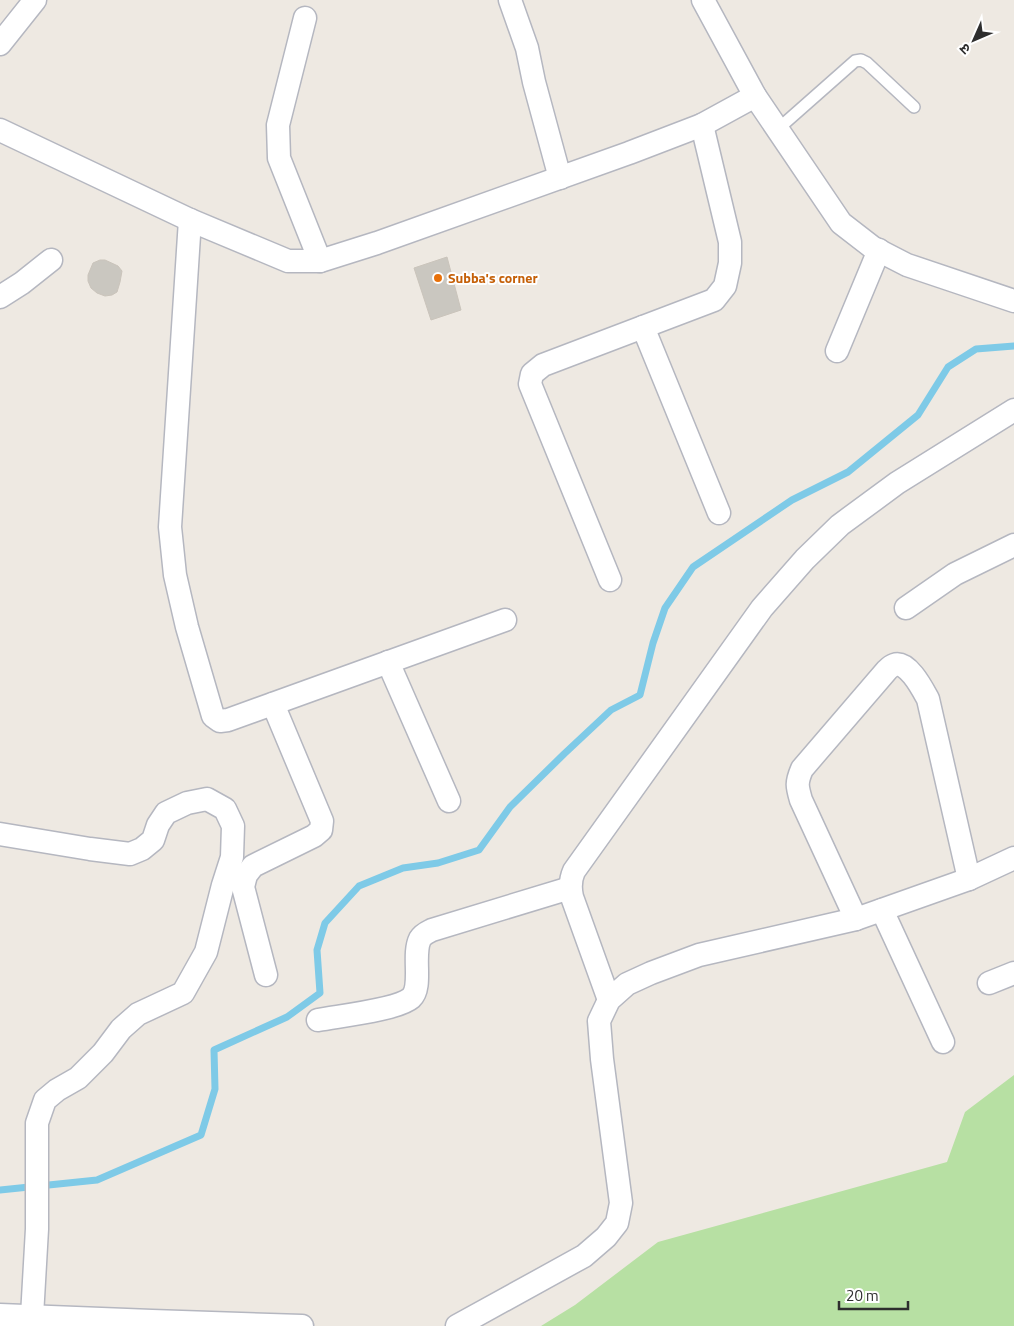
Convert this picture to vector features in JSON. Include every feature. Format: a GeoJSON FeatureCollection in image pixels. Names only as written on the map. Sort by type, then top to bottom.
{"type":"FeatureCollection","features":[{"type":"Feature","properties":{"kind":"street"},"geometry":{"type":"LineString","coordinates":[[0,44],[36,0]]}},
{"type":"Feature","properties":{"kind":"street"},"geometry":{"type":"LineString","coordinates":[[510,0],[527,48],[534,82],[560,178]]}},
{"type":"Feature","properties":{"kind":"street"},"geometry":{"type":"LineString","coordinates":[[703,0],[755,96],[841,223],[872,247],[907,265],[1014,301]]}},
{"type":"Feature","properties":{"kind":"street"},"geometry":{"type":"LineString","coordinates":[[305,18],[278,125],[278,145],[279,158],[320,261]]}},
{"type":"Feature","properties":{"kind":"street"},"geometry":{"type":"LineString","coordinates":[[0,130],[190,220],[288,261],[320,261],[377,243],[560,178],[702,125],[755,96]]}},
{"type":"Feature","properties":{"kind":"street"},"geometry":{"type":"LineString","coordinates":[[610,580],[530,384],[532,374],[543,365],[714,300],[725,286],[730,263],[730,242],[702,125]]}},
{"type":"Feature","properties":{"kind":"street"},"geometry":{"type":"LineString","coordinates":[[190,220],[170,527],[175,575],[187,627],[213,716],[220,721],[228,720],[505,620]]}},
{"type":"Feature","properties":{"kind":"street"},"geometry":{"type":"LineString","coordinates":[[836,351],[879,250]]}},
{"type":"Feature","properties":{"kind":"street"},"geometry":{"type":"LineString","coordinates":[[0,297],[22,283],[51,260]]}},
{"type":"Feature","properties":{"kind":"street"},"geometry":{"type":"LineString","coordinates":[[643,327],[719,513]]}},
{"type":"Feature","properties":{"kind":"street"},"geometry":{"type":"LineString","coordinates":[[609,1000],[570,888],[571,878],[579,863],[762,608],[805,558],[840,525],[897,483],[1014,410]]}},
{"type":"Feature","properties":{"kind":"street"},"geometry":{"type":"LineString","coordinates":[[906,608],[956,574],[1014,545]]}},
{"type":"Feature","properties":{"kind":"street"},"geometry":{"type":"LineString","coordinates":[[388,662],[449,801]]}},
{"type":"Feature","properties":{"kind":"street"},"geometry":{"type":"LineString","coordinates":[[856,919],[801,800],[797,785],[802,769],[887,670],[894,665],[900,665],[908,669],[922,686],[928,699],[969,879]]}},
{"type":"Feature","properties":{"kind":"street"},"geometry":{"type":"LineString","coordinates":[[266,975],[244,887],[246,875],[253,866],[314,836],[321,830],[322,821],[273,704]]}},
{"type":"Feature","properties":{"kind":"street"},"geometry":{"type":"LineString","coordinates":[[0,834],[130,854],[142,849],[153,840],[158,825],[166,813],[187,802],[207,799],[225,809],[233,826],[232,857],[222,885],[206,952],[183,993],[138,1014],[121,1029],[103,1053],[78,1078],[57,1090],[45,1100],[37,1122],[37,1229],[32,1316]]}},
{"type":"Feature","properties":{"kind":"street"},"geometry":{"type":"LineString","coordinates":[[457,1326],[584,1256],[606,1237],[618,1223],[621,1203],[602,1059],[600,1022],[609,1000],[627,984],[699,955],[856,919],[969,879],[1014,858]]}},
{"type":"Feature","properties":{"kind":"street"},"geometry":{"type":"LineString","coordinates":[[318,1020],[396,1006],[409,1000],[416,988],[416,954],[420,939],[424,934],[570,888]]}},
{"type":"Feature","properties":{"kind":"street"},"geometry":{"type":"LineString","coordinates":[[882,910],[943,1042]]}},
{"type":"Feature","properties":{"kind":"street"},"geometry":{"type":"LineString","coordinates":[[989,983],[1014,973]]}},
{"type":"Feature","properties":{"kind":"street"},"geometry":{"type":"LineString","coordinates":[[0,1315],[302,1326]]}},
{"type":"Feature","properties":{"kind":"lane"},"geometry":{"type":"LineString","coordinates":[[778,129],[855,61],[861,60],[867,63],[914,107]]}},
{"type":"Feature","properties":{"kind":"green space"},"geometry":{"type":"Polygon","coordinates":[[[1014,1075],[1014,1326],[541,1326],[575,1305],[658,1242],[947,1162],[965,1112],[1014,1075]]]}},
{"type":"Feature","properties":{"kind":"building"},"geometry":{"type":"Polygon","coordinates":[[[447,257],[461,310],[431,320],[414,268],[447,257]]]}},
{"type":"Feature","properties":{"kind":"building"},"geometry":{"type":"Polygon","coordinates":[[[105,260],[118,266],[122,271],[117,292],[112,295],[105,296],[97,293],[91,288],[88,281],[88,275],[93,263],[105,260]]]}},
{"type":"Feature","properties":{"kind":"waterway"},"geometry":{"type":"LineString","coordinates":[[0,1190],[97,1180],[201,1135],[215,1089],[214,1050],[287,1017],[320,993],[317,950],[325,923],[359,886],[403,868],[438,863],[479,850],[510,807],[564,754],[611,710],[640,695],[653,643],[665,608],[693,567],[792,500],[848,472],[918,415],[948,367],[976,349],[1014,346]]}},
{"type":"Feature","properties":{"kind":"place","name":"Subba's corner"},"geometry":{"type":"Point","coordinates":[438,278]}}]}
